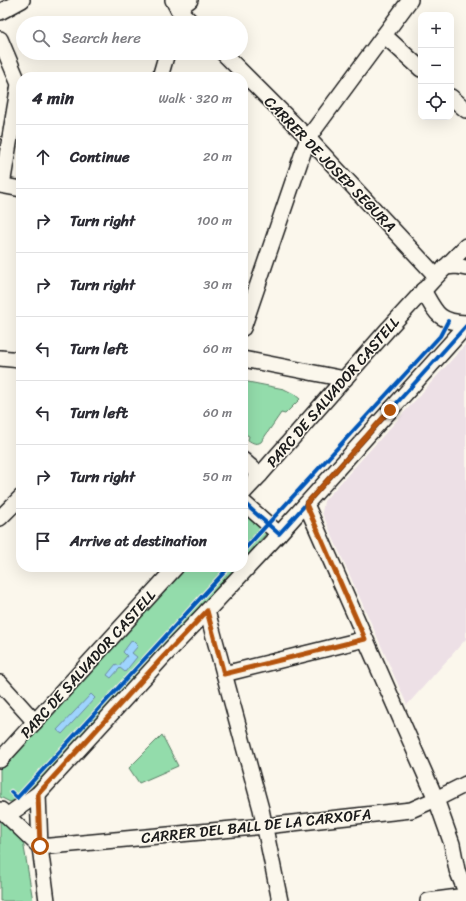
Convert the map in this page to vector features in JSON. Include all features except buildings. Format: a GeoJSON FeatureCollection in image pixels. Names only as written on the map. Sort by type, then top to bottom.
{"type":"FeatureCollection","features":[{"type":"Feature","properties":{"kind":"street"},"geometry":{"type":"LineString","coordinates":[[248,313],[308,138],[410,0]]}},
{"type":"Feature","properties":{"kind":"street"},"geometry":{"type":"LineString","coordinates":[[0,12],[16,1]]}},
{"type":"Feature","properties":{"kind":"street"},"geometry":{"type":"LineString","coordinates":[[179,8],[186,16]]}},
{"type":"Feature","properties":{"kind":"street"},"geometry":{"type":"LineString","coordinates":[[384,35],[418,66]]}},
{"type":"Feature","properties":{"kind":"street"},"geometry":{"type":"LineString","coordinates":[[0,39],[16,77]]}},
{"type":"Feature","properties":{"kind":"street"},"geometry":{"type":"LineString","coordinates":[[161,72],[165,60]]}},
{"type":"Feature","properties":{"kind":"street","name":"CARRER DE JOSEP SEGURA"},"geometry":{"type":"LineString","coordinates":[[230,60],[242,72]]}},
{"type":"Feature","properties":{"kind":"street","name":"CARRER DE JOSEP SEGURA"},"geometry":{"type":"LineString","coordinates":[[248,78],[441,272]]}},
{"type":"Feature","properties":{"kind":"street"},"geometry":{"type":"LineString","coordinates":[[454,100],[466,110]]}},
{"type":"Feature","properties":{"kind":"street"},"geometry":{"type":"LineString","coordinates":[[16,101],[1,185],[16,188]]}},
{"type":"Feature","properties":{"kind":"street","name":"PARC DE SALVADOR CASTELL"},"geometry":{"type":"LineString","coordinates":[[248,488],[423,290],[466,246]]}},
{"type":"Feature","properties":{"kind":"street"},"geometry":{"type":"LineString","coordinates":[[441,272],[456,266],[466,268]]}},
{"type":"Feature","properties":{"kind":"street"},"geometry":{"type":"LineString","coordinates":[[423,290],[439,316],[448,321],[466,323]]}},
{"type":"Feature","properties":{"kind":"street"},"geometry":{"type":"LineString","coordinates":[[248,567],[466,326]]}},
{"type":"Feature","properties":{"kind":"street"},"geometry":{"type":"LineString","coordinates":[[0,358],[16,360]]}},
{"type":"Feature","properties":{"kind":"street"},"geometry":{"type":"LineString","coordinates":[[248,360],[345,379]]}},
{"type":"Feature","properties":{"kind":"street"},"geometry":{"type":"LineString","coordinates":[[248,464],[260,475]]}},
{"type":"Feature","properties":{"kind":"street"},"geometry":{"type":"LineString","coordinates":[[0,518],[16,502]]}},
{"type":"Feature","properties":{"kind":"street"},"geometry":{"type":"LineString","coordinates":[[306,504],[436,799],[462,871],[466,892]]}},
{"type":"Feature","properties":{"kind":"street"},"geometry":{"type":"LineString","coordinates":[[248,506],[279,534]]}},
{"type":"Feature","properties":{"kind":"street","name":"PARC DE SALVADOR CASTELL"},"geometry":{"type":"LineString","coordinates":[[0,760],[171,572]]}},
{"type":"Feature","properties":{"kind":"street"},"geometry":{"type":"LineString","coordinates":[[40,846],[4,812],[38,794],[164,656],[243,572]]}},
{"type":"Feature","properties":{"kind":"street"},"geometry":{"type":"LineString","coordinates":[[207,611],[265,826],[280,901]]}},
{"type":"Feature","properties":{"kind":"street"},"geometry":{"type":"LineString","coordinates":[[224,674],[365,639]]}},
{"type":"Feature","properties":{"kind":"street"},"geometry":{"type":"LineString","coordinates":[[0,683],[35,722]]}},
{"type":"Feature","properties":{"kind":"street","name":"CARRER DEL BALL DE LA CARXOFA"},"geometry":{"type":"LineString","coordinates":[[40,846],[265,826],[411,810],[466,784]]}},
{"type":"Feature","properties":{"kind":"street"},"geometry":{"type":"LineString","coordinates":[[38,794],[40,846],[47,901]]}},
{"type":"Feature","properties":{"kind":"street"},"geometry":{"type":"LineString","coordinates":[[428,901],[466,897]]}},
{"type":"Feature","properties":{"kind":"street"},"geometry":{"type":"LineString","coordinates":[[464,901],[466,897]]}},
{"type":"Feature","properties":{"kind":"shaded area"},"geometry":{"type":"Polygon","coordinates":[[[466,344],[466,639],[407,705],[322,513],[324,501],[466,344]]]}},
{"type":"Feature","properties":{"kind":"green space"},"geometry":{"type":"Polygon","coordinates":[[[248,382],[284,389],[300,399],[285,414],[281,413],[261,442],[253,443],[248,440],[248,382]]]}},
{"type":"Feature","properties":{"kind":"green space"},"geometry":{"type":"Polygon","coordinates":[[[248,512],[264,525],[266,534],[248,554],[248,512]]]}},
{"type":"Feature","properties":{"kind":"green space"},"geometry":{"type":"Polygon","coordinates":[[[176,572],[231,572],[40,780],[19,798],[10,802],[0,797],[0,766],[176,572]]]}},
{"type":"Feature","properties":{"kind":"green space"},"geometry":{"type":"Polygon","coordinates":[[[162,735],[178,766],[139,783],[129,768],[162,735]]]}},
{"type":"Feature","properties":{"kind":"green space"},"geometry":{"type":"Polygon","coordinates":[[[0,820],[23,841],[33,901],[0,901],[0,820]]]}},
{"type":"Feature","properties":{"kind":"water"},"geometry":{"type":"Polygon","coordinates":[[[132,640],[138,646],[132,653],[137,657],[125,672],[120,668],[111,678],[107,675],[116,664],[119,666],[127,656],[123,652],[132,640]]]}},
{"type":"Feature","properties":{"kind":"water"},"geometry":{"type":"Polygon","coordinates":[[[91,694],[95,698],[62,734],[57,730],[91,694]]]}},
{"type":"Feature","properties":{"kind":"cycle path"},"geometry":{"type":"LineString","coordinates":[[248,546],[440,336],[448,321]]}},
{"type":"Feature","properties":{"kind":"cycle path"},"geometry":{"type":"LineString","coordinates":[[248,506],[279,534],[466,326]]}},
{"type":"Feature","properties":{"kind":"cycle path"},"geometry":{"type":"LineString","coordinates":[[11,792],[17,798],[224,572]]}},
{"type":"Feature","properties":{"kind":"route"},"geometry":{"type":"LineString","coordinates":[[40,846],[38,794],[207,611],[224,674],[365,639],[306,504],[390,410]]}}]}
